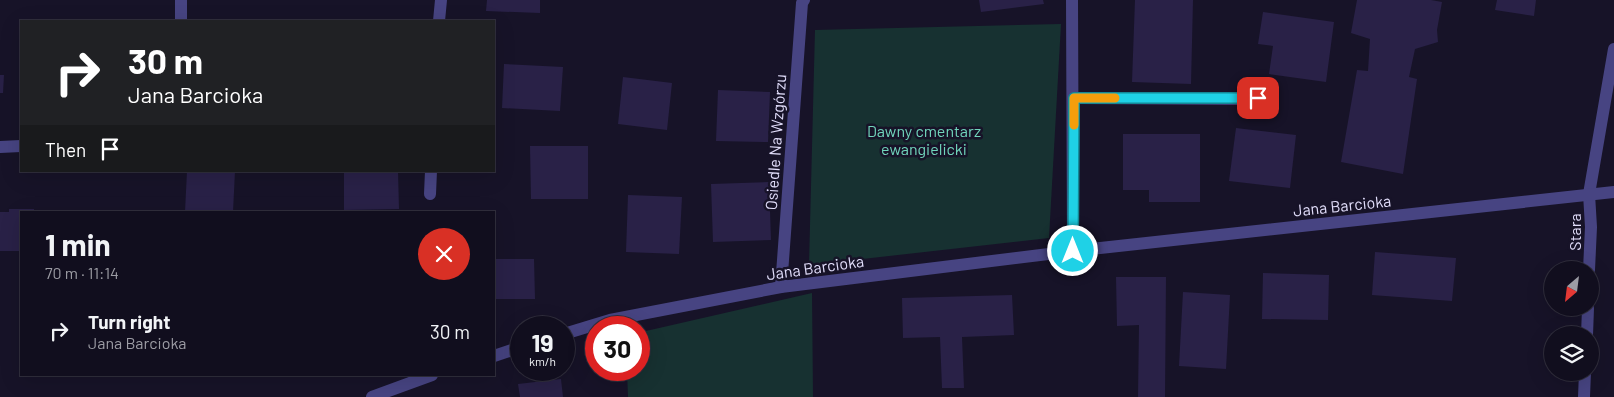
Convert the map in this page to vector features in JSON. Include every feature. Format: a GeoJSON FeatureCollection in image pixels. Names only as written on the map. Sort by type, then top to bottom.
{"type":"FeatureCollection","features":[{"type":"Feature","properties":{"kind":"street"},"geometry":{"type":"LineString","coordinates":[[180,20],[181,0]]}},
{"type":"Feature","properties":{"kind":"street"},"geometry":{"type":"LineString","coordinates":[[440,20],[441,0]]}},
{"type":"Feature","properties":{"kind":"street","name":"Osiedle Na Wzgórzu"},"geometry":{"type":"LineString","coordinates":[[781,287],[802,2],[804,0]]}},
{"type":"Feature","properties":{"kind":"street"},"geometry":{"type":"LineString","coordinates":[[1072,0],[1074,98],[1073,251]]}},
{"type":"Feature","properties":{"kind":"street","name":"Stara"},"geometry":{"type":"LineString","coordinates":[[1589,261],[1591,227],[1589,194],[1614,49]]}},
{"type":"Feature","properties":{"kind":"street"},"geometry":{"type":"LineString","coordinates":[[1074,98],[1258,98]]}},
{"type":"Feature","properties":{"kind":"street"},"geometry":{"type":"LineString","coordinates":[[0,148],[20,146]]}},
{"type":"Feature","properties":{"kind":"street"},"geometry":{"type":"LineString","coordinates":[[430,194],[432,172]]}},
{"type":"Feature","properties":{"kind":"street","name":"Jana Barcioka"},"geometry":{"type":"LineString","coordinates":[[575,331],[610,320],[781,287],[1073,251],[1614,192]]}},
{"type":"Feature","properties":{"kind":"street"},"geometry":{"type":"LineString","coordinates":[[495,356],[510,351]]}},
{"type":"Feature","properties":{"kind":"street"},"geometry":{"type":"LineString","coordinates":[[372,397],[429,376]]}},
{"type":"Feature","properties":{"kind":"street"},"geometry":{"type":"LineString","coordinates":[[1584,397],[1585,381]]}},
{"type":"Feature","properties":{"kind":"green space","name":"Dawny cmentarz ewangielicki"},"geometry":{"type":"Polygon","coordinates":[[[1061,24],[1049,238],[809,265],[815,30],[1061,24]]]}},
{"type":"Feature","properties":{"kind":"green space"},"geometry":{"type":"Polygon","coordinates":[[[812,293],[813,397],[628,397],[627,381],[650,381],[650,330],[812,293]]]}},
{"type":"Feature","properties":{"kind":"building"},"geometry":{"type":"Polygon","coordinates":[[[487,0],[540,0],[540,13],[486,11],[487,0]]]}},
{"type":"Feature","properties":{"kind":"building"},"geometry":{"type":"Polygon","coordinates":[[[979,0],[1043,0],[1044,4],[981,12],[979,0]]]}},
{"type":"Feature","properties":{"kind":"building"},"geometry":{"type":"Polygon","coordinates":[[[1135,0],[1193,0],[1191,84],[1132,82],[1135,0]]]}},
{"type":"Feature","properties":{"kind":"building"},"geometry":{"type":"Polygon","coordinates":[[[1357,0],[1431,0],[1442,2],[1437,30],[1438,42],[1415,49],[1409,77],[1417,79],[1403,174],[1341,162],[1357,70],[1368,71],[1370,39],[1351,33],[1357,0]]]}},
{"type":"Feature","properties":{"kind":"building"},"geometry":{"type":"Polygon","coordinates":[[[1497,0],[1536,0],[1534,16],[1495,10],[1497,0]]]}},
{"type":"Feature","properties":{"kind":"building"},"geometry":{"type":"Polygon","coordinates":[[[1263,12],[1334,22],[1326,82],[1269,74],[1273,46],[1258,44],[1263,12]]]}},
{"type":"Feature","properties":{"kind":"building"},"geometry":{"type":"Polygon","coordinates":[[[504,64],[563,67],[560,111],[502,108],[504,64]]]}},
{"type":"Feature","properties":{"kind":"building"},"geometry":{"type":"Polygon","coordinates":[[[0,75],[4,75],[3,93],[0,93],[0,75]]]}},
{"type":"Feature","properties":{"kind":"building"},"geometry":{"type":"Polygon","coordinates":[[[623,77],[672,83],[667,130],[618,124],[623,77]]]}},
{"type":"Feature","properties":{"kind":"building"},"geometry":{"type":"Polygon","coordinates":[[[718,90],[770,92],[768,142],[716,141],[718,90]]]}},
{"type":"Feature","properties":{"kind":"building"},"geometry":{"type":"Polygon","coordinates":[[[1236,128],[1296,135],[1290,188],[1229,181],[1236,128]]]}},
{"type":"Feature","properties":{"kind":"building"},"geometry":{"type":"Polygon","coordinates":[[[1123,134],[1200,134],[1200,202],[1149,202],[1149,190],[1123,190],[1123,134]]]}},
{"type":"Feature","properties":{"kind":"building"},"geometry":{"type":"Polygon","coordinates":[[[530,146],[588,146],[588,199],[531,199],[530,146]]]}},
{"type":"Feature","properties":{"kind":"building"},"geometry":{"type":"Polygon","coordinates":[[[187,172],[235,172],[233,211],[185,211],[187,172]]]}},
{"type":"Feature","properties":{"kind":"building"},"geometry":{"type":"Polygon","coordinates":[[[344,172],[398,172],[399,209],[344,210],[344,172]]]}},
{"type":"Feature","properties":{"kind":"building"},"geometry":{"type":"Polygon","coordinates":[[[769,182],[771,240],[713,242],[711,184],[769,182]]]}},
{"type":"Feature","properties":{"kind":"building"},"geometry":{"type":"Polygon","coordinates":[[[628,195],[682,197],[679,254],[626,252],[628,195]]]}},
{"type":"Feature","properties":{"kind":"building"},"geometry":{"type":"Polygon","coordinates":[[[9,209],[34,209],[34,211],[20,211],[20,251],[0,251],[0,212],[9,212],[9,209]]]}},
{"type":"Feature","properties":{"kind":"building"},"geometry":{"type":"Polygon","coordinates":[[[1375,252],[1456,258],[1452,301],[1372,295],[1375,252]]]}},
{"type":"Feature","properties":{"kind":"building"},"geometry":{"type":"Polygon","coordinates":[[[495,259],[534,259],[535,299],[495,299],[495,259]]]}},
{"type":"Feature","properties":{"kind":"building"},"geometry":{"type":"Polygon","coordinates":[[[1263,273],[1329,275],[1328,320],[1262,319],[1263,273]]]}},
{"type":"Feature","properties":{"kind":"building"},"geometry":{"type":"Polygon","coordinates":[[[1116,277],[1166,277],[1165,397],[1138,397],[1139,325],[1117,326],[1116,277]]]}},
{"type":"Feature","properties":{"kind":"building"},"geometry":{"type":"Polygon","coordinates":[[[1183,292],[1230,295],[1226,369],[1179,366],[1183,292]]]}},
{"type":"Feature","properties":{"kind":"building"},"geometry":{"type":"Polygon","coordinates":[[[1012,295],[1014,335],[962,337],[964,388],[942,388],[940,337],[903,338],[902,298],[1012,295]]]}},
{"type":"Feature","properties":{"kind":"building"},"geometry":{"type":"Polygon","coordinates":[[[561,381],[563,397],[520,397],[518,384],[561,381]]]}},
{"type":"Feature","properties":{"kind":"slow traffic"},"geometry":{"type":"LineString","coordinates":[[1074,125],[1074,98],[1115,98]]}},
{"type":"Feature","properties":{"kind":"route"},"geometry":{"type":"LineString","coordinates":[[1073,251],[1074,98],[1258,98]]}}]}
